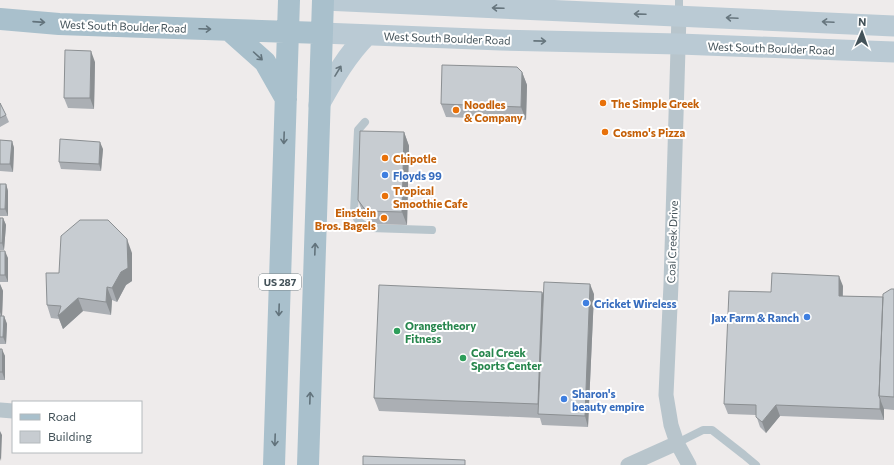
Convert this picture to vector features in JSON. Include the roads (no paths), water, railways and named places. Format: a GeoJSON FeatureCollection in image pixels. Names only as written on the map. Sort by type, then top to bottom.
{"type":"FeatureCollection","features":[{"type":"Feature","properties":{"kind":"main road","name":"US 287"},"geometry":{"type":"LineString","coordinates":[[274,465],[289,0]]}},
{"type":"Feature","properties":{"kind":"main road","name":"US 287"},"geometry":{"type":"LineString","coordinates":[[308,465],[323,0]]}},
{"type":"Feature","properties":{"kind":"main road"},"geometry":{"type":"LineString","coordinates":[[323,0],[679,8],[894,26]]}},
{"type":"Feature","properties":{"kind":"main road","name":"West South Boulder Road"},"geometry":{"type":"LineString","coordinates":[[0,19],[59,24],[367,36],[679,44],[894,52]]}},
{"type":"Feature","properties":{"kind":"main road"},"geometry":{"type":"LineString","coordinates":[[229,30],[266,62],[286,99]]}},
{"type":"Feature","properties":{"kind":"main road"},"geometry":{"type":"LineString","coordinates":[[320,105],[344,62],[355,46],[367,36]]}},
{"type":"Feature","properties":{"kind":"street","name":"Coal Creek Drive"},"geometry":{"type":"LineString","coordinates":[[679,8],[679,44],[666,395],[671,425],[677,443],[689,465]]}},
{"type":"Feature","properties":{"kind":"street"},"geometry":{"type":"LineString","coordinates":[[0,410],[12,411]]}},
{"type":"Feature","properties":{"kind":"street"},"geometry":{"type":"LineString","coordinates":[[628,465],[677,443]]}},
{"type":"Feature","properties":{"kind":"lane"},"geometry":{"type":"LineString","coordinates":[[365,122],[358,130],[354,212],[357,220],[362,225],[370,228],[432,230]]}},
{"type":"Feature","properties":{"kind":"lane"},"geometry":{"type":"LineString","coordinates":[[677,443],[703,430],[712,430],[756,465]]}},
{"type":"Feature","properties":{"kind":"place","name":"The Simple Greek"},"geometry":{"type":"Point","coordinates":[603,103]}},
{"type":"Feature","properties":{"kind":"place","name":"Noodles & Company"},"geometry":{"type":"Point","coordinates":[456,110]}},
{"type":"Feature","properties":{"kind":"place","name":"Cosmo's Pizza"},"geometry":{"type":"Point","coordinates":[605,132]}},
{"type":"Feature","properties":{"kind":"place","name":"Chipotle"},"geometry":{"type":"Point","coordinates":[385,158]}},
{"type":"Feature","properties":{"kind":"place","name":"Floyds 99"},"geometry":{"type":"Point","coordinates":[385,175]}},
{"type":"Feature","properties":{"kind":"place","name":"Tropical Smoothie Cafe"},"geometry":{"type":"Point","coordinates":[385,196]}},
{"type":"Feature","properties":{"kind":"place","name":"Einstein Bros. Bagels"},"geometry":{"type":"Point","coordinates":[384,218]}},
{"type":"Feature","properties":{"kind":"place","name":"Cricket Wireless"},"geometry":{"type":"Point","coordinates":[586,303]}},
{"type":"Feature","properties":{"kind":"place","name":"Jax Farm & Ranch"},"geometry":{"type":"Point","coordinates":[807,317]}},
{"type":"Feature","properties":{"kind":"place","name":"Orangetheory Fitness"},"geometry":{"type":"Point","coordinates":[397,331]}},
{"type":"Feature","properties":{"kind":"place","name":"Coal Creek Sports Center"},"geometry":{"type":"Point","coordinates":[463,358]}},
{"type":"Feature","properties":{"kind":"place","name":"Sharon's beauty empire"},"geometry":{"type":"Point","coordinates":[564,399]}}]}
